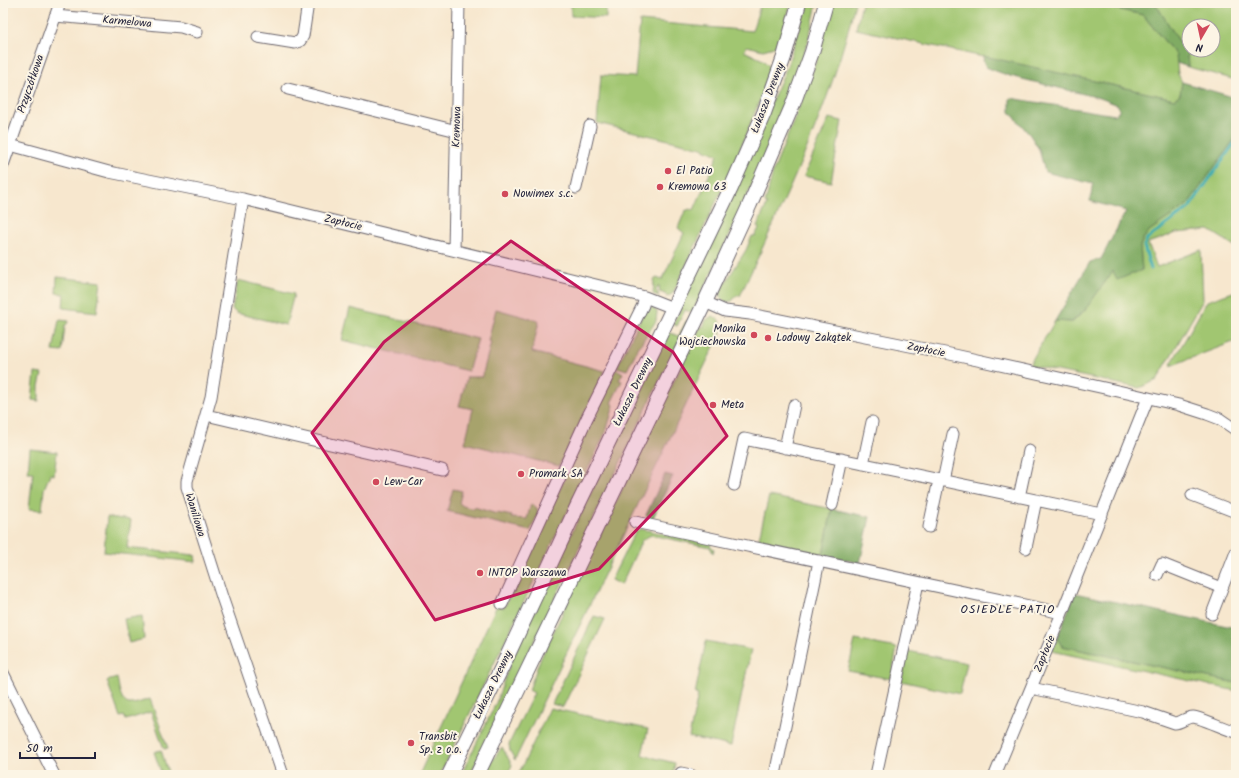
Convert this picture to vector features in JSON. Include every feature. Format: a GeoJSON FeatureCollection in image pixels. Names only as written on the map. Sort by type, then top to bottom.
{"type":"FeatureCollection","features":[{"type":"Feature","properties":{"kind":"main road","name":"Łukasza Drewny"},"geometry":{"type":"LineString","coordinates":[[449,775],[731,188],[764,114],[784,57],[799,3]]}},
{"type":"Feature","properties":{"kind":"main road"},"geometry":{"type":"LineString","coordinates":[[477,775],[705,302],[794,104],[812,52],[826,3]]}},
{"type":"Feature","properties":{"kind":"street","name":"Przyczółkowa"},"geometry":{"type":"LineString","coordinates":[[3,165],[60,3]]}},
{"type":"Feature","properties":{"kind":"street"},"geometry":{"type":"LineString","coordinates":[[258,37],[295,43],[300,41],[303,36],[308,3]]}},
{"type":"Feature","properties":{"kind":"street","name":"Kremowa"},"geometry":{"type":"LineString","coordinates":[[454,250],[459,3]]}},
{"type":"Feature","properties":{"kind":"street","name":"Karmelowa"},"geometry":{"type":"LineString","coordinates":[[55,16],[181,27],[197,32]]}},
{"type":"Feature","properties":{"kind":"street"},"geometry":{"type":"LineString","coordinates":[[288,89],[457,131]]}},
{"type":"Feature","properties":{"kind":"street"},"geometry":{"type":"LineString","coordinates":[[576,188],[590,126]]}},
{"type":"Feature","properties":{"kind":"street","name":"Zapłocie"},"geometry":{"type":"LineString","coordinates":[[10,145],[109,172],[244,199],[454,250],[645,297],[673,308]]}},
{"type":"Feature","properties":{"kind":"street","name":"Waniliowa"},"geometry":{"type":"LineString","coordinates":[[244,199],[211,397],[187,481],[187,487],[201,518],[283,775]]}},
{"type":"Feature","properties":{"kind":"street"},"geometry":{"type":"LineString","coordinates":[[502,604],[587,418],[643,305],[645,297]]}},
{"type":"Feature","properties":{"kind":"street","name":"Zapłocie"},"geometry":{"type":"LineString","coordinates":[[705,302],[725,311],[750,314],[950,354],[1148,398],[1207,414],[1220,419],[1236,430]]}},
{"type":"Feature","properties":{"kind":"street","name":"Zapłocie"},"geometry":{"type":"LineString","coordinates":[[995,775],[1148,398]]}},
{"type":"Feature","properties":{"kind":"street"},"geometry":{"type":"LineString","coordinates":[[785,448],[794,405]]}},
{"type":"Feature","properties":{"kind":"street"},"geometry":{"type":"LineString","coordinates":[[206,415],[442,470]]}},
{"type":"Feature","properties":{"kind":"street"},"geometry":{"type":"LineString","coordinates":[[863,464],[872,422]]}},
{"type":"Feature","properties":{"kind":"street"},"geometry":{"type":"LineString","coordinates":[[929,527],[953,434]]}},
{"type":"Feature","properties":{"kind":"street"},"geometry":{"type":"LineString","coordinates":[[734,485],[744,439],[1102,514]]}},
{"type":"Feature","properties":{"kind":"street"},"geometry":{"type":"LineString","coordinates":[[1019,497],[1029,451]]}},
{"type":"Feature","properties":{"kind":"street"},"geometry":{"type":"LineString","coordinates":[[832,505],[842,460]]}},
{"type":"Feature","properties":{"kind":"street"},"geometry":{"type":"LineString","coordinates":[[1192,495],[1236,512]]}},
{"type":"Feature","properties":{"kind":"street"},"geometry":{"type":"LineString","coordinates":[[1026,548],[1036,500]]}},
{"type":"Feature","properties":{"kind":"street"},"geometry":{"type":"LineString","coordinates":[[635,522],[1062,613]]}},
{"type":"Feature","properties":{"kind":"street"},"geometry":{"type":"LineString","coordinates":[[1212,614],[1236,552]]}},
{"type":"Feature","properties":{"kind":"street"},"geometry":{"type":"LineString","coordinates":[[775,775],[819,561]]}},
{"type":"Feature","properties":{"kind":"street"},"geometry":{"type":"LineString","coordinates":[[1157,576],[1162,564],[1222,588]]}},
{"type":"Feature","properties":{"kind":"street"},"geometry":{"type":"LineString","coordinates":[[876,775],[918,583]]}},
{"type":"Feature","properties":{"kind":"street"},"geometry":{"type":"LineString","coordinates":[[3,673],[54,775]]}},
{"type":"Feature","properties":{"kind":"street"},"geometry":{"type":"LineString","coordinates":[[1031,688],[1143,712],[1174,723],[1194,717],[1236,732]]}},
{"type":"Feature","properties":{"kind":"highlighted area"},"geometry":{"type":"Polygon","coordinates":[[[511,241],[673,352],[727,436],[599,569],[435,620],[312,433],[384,342],[511,241]]]}},
{"type":"Feature","properties":{"kind":"green space"},"geometry":{"type":"Polygon","coordinates":[[[571,3],[606,3],[606,18],[571,16],[571,3]]]}},
{"type":"Feature","properties":{"kind":"green space"},"geometry":{"type":"Polygon","coordinates":[[[761,3],[791,3],[781,41],[774,47],[763,50],[747,46],[744,51],[763,60],[771,68],[771,72],[735,162],[674,291],[667,297],[666,294],[659,292],[660,287],[657,287],[656,290],[659,296],[653,294],[654,280],[657,278],[662,280],[684,233],[678,228],[685,211],[690,209],[694,210],[718,155],[702,148],[597,123],[601,75],[635,77],[640,21],[752,31],[761,3]]]}},
{"type":"Feature","properties":{"kind":"green space"},"geometry":{"type":"Polygon","coordinates":[[[806,3],[817,3],[808,41],[796,79],[757,173],[721,253],[692,313],[685,310],[677,326],[673,324],[786,69],[806,3]]]}},
{"type":"Feature","properties":{"kind":"green space"},"geometry":{"type":"Polygon","coordinates":[[[832,3],[855,3],[845,41],[820,116],[773,225],[740,296],[737,295],[732,301],[725,302],[721,297],[720,291],[746,250],[752,236],[755,236],[759,228],[757,227],[767,204],[765,203],[773,172],[808,85],[822,43],[832,3]]]}},
{"type":"Feature","properties":{"kind":"green space"},"geometry":{"type":"Polygon","coordinates":[[[862,3],[1108,3],[1112,8],[1143,15],[1176,55],[1178,74],[1182,82],[1180,95],[1174,99],[856,29],[862,3]]]}},
{"type":"Feature","properties":{"kind":"green space"},"geometry":{"type":"Polygon","coordinates":[[[1108,3],[1155,3],[1181,44],[1181,58],[1187,58],[1188,67],[1177,63],[1176,55],[1143,15],[1112,8],[1108,3]]]}},
{"type":"Feature","properties":{"kind":"green space"},"geometry":{"type":"Polygon","coordinates":[[[1155,3],[1236,3],[1236,80],[1188,67],[1187,58],[1221,58],[1221,18],[1181,18],[1181,44],[1155,3]]]}},
{"type":"Feature","properties":{"kind":"green space"},"geometry":{"type":"Polygon","coordinates":[[[984,56],[1174,99],[1180,95],[1182,82],[1236,98],[1236,137],[1187,205],[1149,231],[1143,239],[1140,246],[1142,270],[1117,280],[1113,271],[1085,310],[1072,322],[1055,321],[1090,262],[1101,259],[1126,211],[1090,201],[1093,184],[1045,172],[1039,149],[1030,135],[1010,112],[1010,98],[1115,115],[1119,111],[1119,107],[1118,105],[1100,98],[1010,76],[993,70],[986,67],[983,61],[984,56]]]}},
{"type":"Feature","properties":{"kind":"green space"},"geometry":{"type":"Polygon","coordinates":[[[829,118],[842,121],[831,182],[804,176],[829,118]]]}},
{"type":"Feature","properties":{"kind":"green space"},"geometry":{"type":"Polygon","coordinates":[[[1236,137],[1236,247],[1209,230],[1176,233],[1148,243],[1157,267],[1201,250],[1203,300],[1157,380],[1139,388],[1029,365],[1055,321],[1073,322],[1085,310],[1113,270],[1142,270],[1140,246],[1143,239],[1149,231],[1187,205],[1236,137]]]}},
{"type":"Feature","properties":{"kind":"green space"},"geometry":{"type":"Polygon","coordinates":[[[57,277],[101,282],[97,312],[63,308],[64,294],[56,293],[57,277]]]}},
{"type":"Feature","properties":{"kind":"green space"},"geometry":{"type":"Polygon","coordinates":[[[238,280],[294,294],[286,325],[236,313],[232,309],[238,280]]]}},
{"type":"Feature","properties":{"kind":"green space"},"geometry":{"type":"Polygon","coordinates":[[[1236,291],[1236,341],[1170,366],[1207,301],[1236,291]]]}},
{"type":"Feature","properties":{"kind":"green space"},"geometry":{"type":"Polygon","coordinates":[[[651,307],[657,312],[656,321],[638,348],[627,370],[617,367],[645,310],[648,311],[651,307]]]}},
{"type":"Feature","properties":{"kind":"green space"},"geometry":{"type":"Polygon","coordinates":[[[350,308],[478,339],[468,371],[342,340],[350,308]]]}},
{"type":"Feature","properties":{"kind":"green space"},"geometry":{"type":"Polygon","coordinates":[[[496,309],[539,321],[532,352],[605,371],[559,466],[465,443],[473,409],[459,406],[467,377],[482,377],[491,342],[488,341],[496,309]]]}},
{"type":"Feature","properties":{"kind":"green space"},"geometry":{"type":"Polygon","coordinates":[[[712,316],[720,321],[722,327],[721,332],[515,760],[510,751],[509,744],[534,693],[529,690],[539,662],[700,327],[703,327],[706,320],[712,316]]]}},
{"type":"Feature","properties":{"kind":"green space"},"geometry":{"type":"Polygon","coordinates":[[[59,320],[69,321],[65,326],[62,352],[53,351],[59,320]]]}},
{"type":"Feature","properties":{"kind":"green space"},"geometry":{"type":"Polygon","coordinates":[[[686,321],[688,322],[470,775],[461,775],[496,703],[513,655],[668,332],[679,336],[686,321]]]}},
{"type":"Feature","properties":{"kind":"green space"},"geometry":{"type":"Polygon","coordinates":[[[616,369],[623,373],[619,380],[622,381],[611,403],[614,405],[606,432],[440,775],[419,775],[497,605],[504,608],[616,369]]]}},
{"type":"Feature","properties":{"kind":"green space"},"geometry":{"type":"Polygon","coordinates":[[[35,373],[42,374],[39,386],[39,401],[32,400],[35,373]]]}},
{"type":"Feature","properties":{"kind":"green space"},"geometry":{"type":"Polygon","coordinates":[[[30,449],[57,452],[54,475],[50,474],[44,489],[42,510],[29,509],[33,472],[28,472],[30,449]]]}},
{"type":"Feature","properties":{"kind":"green space"},"geometry":{"type":"Polygon","coordinates":[[[665,474],[673,476],[652,520],[648,519],[646,515],[665,474]]]}},
{"type":"Feature","properties":{"kind":"green space"},"geometry":{"type":"Polygon","coordinates":[[[453,489],[462,491],[459,503],[463,506],[474,509],[474,507],[497,514],[512,516],[511,518],[527,519],[531,504],[537,508],[538,514],[530,531],[447,511],[453,489]]]}},
{"type":"Feature","properties":{"kind":"green space"},"geometry":{"type":"Polygon","coordinates":[[[769,496],[832,509],[823,555],[758,542],[769,496]]]}},
{"type":"Feature","properties":{"kind":"green space"},"geometry":{"type":"Polygon","coordinates":[[[832,509],[870,517],[860,563],[823,555],[832,509]]]}},
{"type":"Feature","properties":{"kind":"green space"},"geometry":{"type":"Polygon","coordinates":[[[107,517],[131,520],[127,548],[195,555],[196,562],[104,552],[107,517]]]}},
{"type":"Feature","properties":{"kind":"green space"},"geometry":{"type":"Polygon","coordinates":[[[640,529],[711,543],[710,545],[714,549],[713,553],[710,547],[651,535],[642,540],[621,585],[611,580],[635,532],[640,529]]]}},
{"type":"Feature","properties":{"kind":"green space"},"geometry":{"type":"Polygon","coordinates":[[[1075,593],[1236,628],[1236,683],[1062,646],[1057,638],[1075,593]]]}},
{"type":"Feature","properties":{"kind":"green space"},"geometry":{"type":"Polygon","coordinates":[[[142,616],[144,639],[129,643],[124,619],[142,616]]]}},
{"type":"Feature","properties":{"kind":"green space"},"geometry":{"type":"Polygon","coordinates":[[[594,616],[605,619],[563,707],[552,704],[594,616]]]}},
{"type":"Feature","properties":{"kind":"green space"},"geometry":{"type":"Polygon","coordinates":[[[1057,638],[1062,646],[1236,683],[1236,691],[1052,651],[1057,638]]]}},
{"type":"Feature","properties":{"kind":"green space"},"geometry":{"type":"Polygon","coordinates":[[[855,640],[897,648],[891,679],[848,671],[855,640]]]}},
{"type":"Feature","properties":{"kind":"green space"},"geometry":{"type":"Polygon","coordinates":[[[706,641],[751,650],[731,746],[689,737],[698,695],[695,694],[706,641]]]}},
{"type":"Feature","properties":{"kind":"green space"},"geometry":{"type":"Polygon","coordinates":[[[908,651],[967,663],[960,694],[901,681],[908,651]]]}},
{"type":"Feature","properties":{"kind":"green space"},"geometry":{"type":"Polygon","coordinates":[[[117,678],[122,698],[127,703],[131,704],[150,699],[168,748],[164,749],[151,712],[126,720],[124,716],[120,717],[107,681],[117,678]]]}},
{"type":"Feature","properties":{"kind":"green space"},"geometry":{"type":"Polygon","coordinates":[[[550,708],[648,729],[642,755],[675,763],[673,775],[518,775],[550,708]]]}},
{"type":"Feature","properties":{"kind":"green space"},"geometry":{"type":"Polygon","coordinates":[[[502,747],[512,765],[507,775],[486,775],[486,770],[502,747]]]}},
{"type":"Feature","properties":{"kind":"green space"},"geometry":{"type":"Polygon","coordinates":[[[161,750],[169,775],[162,775],[154,752],[161,750]]]}},
{"type":"Feature","properties":{"kind":"waterway"},"geometry":{"type":"LineString","coordinates":[[1151,269],[1144,246],[1147,239],[1189,208],[1236,141]]}},
{"type":"Feature","properties":{"kind":"place","name":"El Patio"},"geometry":{"type":"Point","coordinates":[668,171]}},
{"type":"Feature","properties":{"kind":"place","name":"Kremowa 63"},"geometry":{"type":"Point","coordinates":[660,187]}},
{"type":"Feature","properties":{"kind":"place","name":"Nowimex s.c."},"geometry":{"type":"Point","coordinates":[505,194]}},
{"type":"Feature","properties":{"kind":"place","name":"Monika Wojciechowska"},"geometry":{"type":"Point","coordinates":[754,335]}},
{"type":"Feature","properties":{"kind":"place","name":"Lodowy Zakątek"},"geometry":{"type":"Point","coordinates":[768,338]}},
{"type":"Feature","properties":{"kind":"place","name":"Meta"},"geometry":{"type":"Point","coordinates":[713,405]}},
{"type":"Feature","properties":{"kind":"place","name":"Promark SA"},"geometry":{"type":"Point","coordinates":[521,474]}},
{"type":"Feature","properties":{"kind":"place","name":"Lew-Car"},"geometry":{"type":"Point","coordinates":[376,482]}},
{"type":"Feature","properties":{"kind":"place","name":"INTOP Warszawa"},"geometry":{"type":"Point","coordinates":[480,573]}},
{"type":"Feature","properties":{"kind":"place","name":"Transbit Sp. z o.o."},"geometry":{"type":"Point","coordinates":[411,743]}},
{"type":"Feature","properties":{"kind":"district","name":"OSIEDLE PATIO"},"geometry":{"type":"Point","coordinates":[1008,609]}}]}
